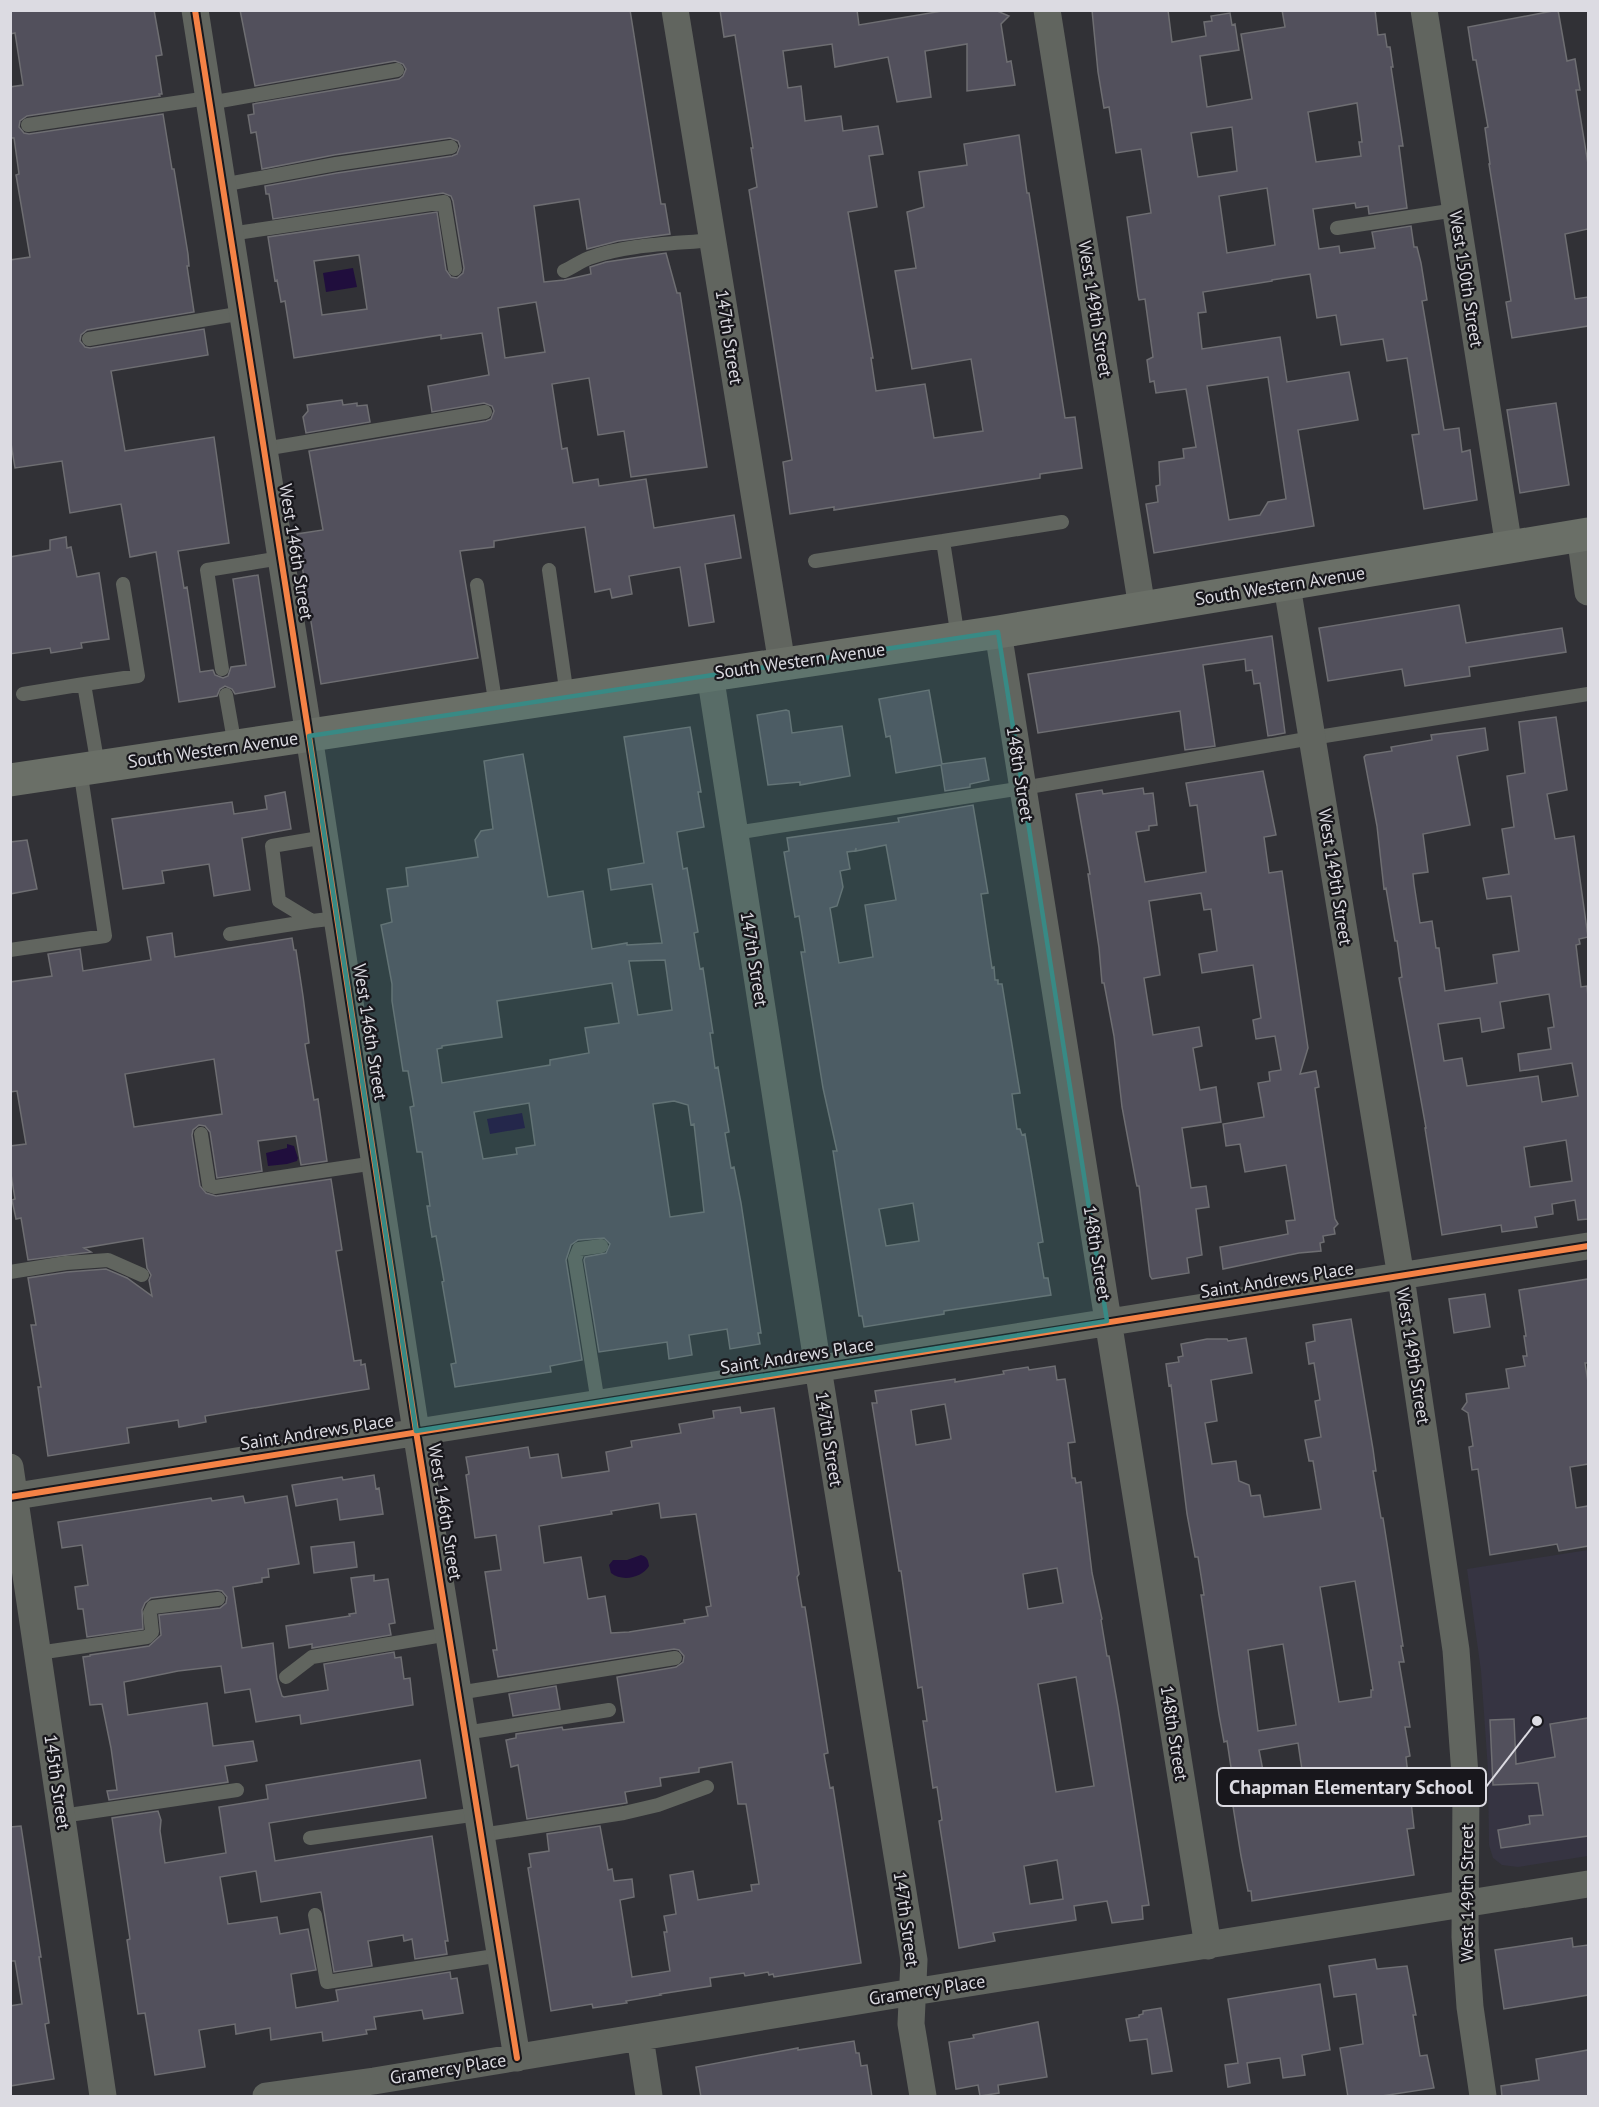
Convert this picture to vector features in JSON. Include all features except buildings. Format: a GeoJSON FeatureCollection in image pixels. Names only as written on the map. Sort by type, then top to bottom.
{"type":"FeatureCollection","features":[{"type":"Feature","properties":{"kind":"main road","name":"South Western Avenue"},"geometry":{"type":"LineString","coordinates":[[10,780],[998,632],[1287,586],[1584,535]]}},
{"type":"Feature","properties":{"kind":"street","name":"147th Street"},"geometry":{"type":"LineString","coordinates":[[675,10],[782,664]]}},
{"type":"Feature","properties":{"kind":"street","name":"West 149th Street"},"geometry":{"type":"LineString","coordinates":[[1047,10],[1142,608]]}},
{"type":"Feature","properties":{"kind":"street","name":"West 150th Street"},"geometry":{"type":"LineString","coordinates":[[1424,10],[1509,547]]}},
{"type":"Feature","properties":{"kind":"street","name":"West 146th Street"},"geometry":{"type":"LineString","coordinates":[[198,11],[222,185],[325,837],[325,919],[375,1163],[517,2058]]}},
{"type":"Feature","properties":{"kind":"street"},"geometry":{"type":"LineString","coordinates":[[1584,535],[1588,592]]}},
{"type":"Feature","properties":{"kind":"street","name":"West 149th Street"},"geometry":{"type":"LineString","coordinates":[[1287,586],[1401,1277],[1456,1650],[1466,1789],[1465,1937],[1470,2007],[1483,2097]]}},
{"type":"Feature","properties":{"kind":"street","name":"148th Street"},"geometry":{"type":"LineString","coordinates":[[998,632],[1208,1946]]}},
{"type":"Feature","properties":{"kind":"street","name":"147th Street"},"geometry":{"type":"LineString","coordinates":[[710,674],[818,1368],[914,1960],[911,2024],[922,2097]]}},
{"type":"Feature","properties":{"kind":"street","name":"Saint Andrews Place"},"geometry":{"type":"LineString","coordinates":[[13,1497],[1588,1246]]}},
{"type":"Feature","properties":{"kind":"street","name":"145th Street"},"geometry":{"type":"LineString","coordinates":[[10,1467],[103,2097]]}},
{"type":"Feature","properties":{"kind":"street","name":"Gramercy Place"},"geometry":{"type":"LineString","coordinates":[[266,2097],[375,2089],[517,2058],[640,2037],[1588,1884]]}},
{"type":"Feature","properties":{"kind":"street"},"geometry":{"type":"LineString","coordinates":[[640,2037],[649,2097]]}},
{"type":"Feature","properties":{"kind":"lane"},"geometry":{"type":"LineString","coordinates":[[28,125],[209,100],[397,70]]}},
{"type":"Feature","properties":{"kind":"lane"},"geometry":{"type":"LineString","coordinates":[[222,185],[336,164],[451,147]]}},
{"type":"Feature","properties":{"kind":"lane"},"geometry":{"type":"LineString","coordinates":[[230,234],[444,202],[454,269]]}},
{"type":"Feature","properties":{"kind":"lane"},"geometry":{"type":"LineString","coordinates":[[1337,228],[1456,210]]}},
{"type":"Feature","properties":{"kind":"lane"},"geometry":{"type":"LineString","coordinates":[[564,271],[588,258],[614,251],[657,244],[713,240]]}},
{"type":"Feature","properties":{"kind":"lane"},"geometry":{"type":"LineString","coordinates":[[89,339],[243,313]]}},
{"type":"Feature","properties":{"kind":"lane"},"geometry":{"type":"LineString","coordinates":[[264,449],[485,412]]}},
{"type":"Feature","properties":{"kind":"lane"},"geometry":{"type":"LineString","coordinates":[[815,561],[1062,522]]}},
{"type":"Feature","properties":{"kind":"lane"},"geometry":{"type":"LineString","coordinates":[[943,541],[958,638]]}},
{"type":"Feature","properties":{"kind":"lane"},"geometry":{"type":"LineString","coordinates":[[222,669],[207,570],[281,558]]}},
{"type":"Feature","properties":{"kind":"lane"},"geometry":{"type":"LineString","coordinates":[[549,570],[567,696]]}},
{"type":"Feature","properties":{"kind":"lane"},"geometry":{"type":"LineString","coordinates":[[23,694],[138,676],[123,584]]}},
{"type":"Feature","properties":{"kind":"lane"},"geometry":{"type":"LineString","coordinates":[[477,585],[496,707]]}},
{"type":"Feature","properties":{"kind":"lane"},"geometry":{"type":"LineString","coordinates":[[10,951],[105,936],[89,768],[84,684]]}},
{"type":"Feature","properties":{"kind":"lane"},"geometry":{"type":"LineString","coordinates":[[735,833],[1023,788],[1312,738],[1588,694]]}},
{"type":"Feature","properties":{"kind":"lane"},"geometry":{"type":"LineString","coordinates":[[226,695],[235,746]]}},
{"type":"Feature","properties":{"kind":"lane"},"geometry":{"type":"LineString","coordinates":[[325,837],[272,846],[279,901],[325,919]]}},
{"type":"Feature","properties":{"kind":"lane"},"geometry":{"type":"LineString","coordinates":[[230,934],[325,919]]}},
{"type":"Feature","properties":{"kind":"lane"},"geometry":{"type":"LineString","coordinates":[[201,1134],[209,1185],[215,1187],[375,1163]]}},
{"type":"Feature","properties":{"kind":"lane"},"geometry":{"type":"LineString","coordinates":[[598,1403],[575,1259],[579,1248],[601,1246]]}},
{"type":"Feature","properties":{"kind":"lane"},"geometry":{"type":"LineString","coordinates":[[10,1272],[66,1263],[108,1260],[142,1275]]}},
{"type":"Feature","properties":{"kind":"lane"},"geometry":{"type":"LineString","coordinates":[[38,1653],[147,1637],[153,1632],[150,1613],[153,1607],[218,1599]]}},
{"type":"Feature","properties":{"kind":"lane"},"geometry":{"type":"LineString","coordinates":[[286,1677],[312,1657],[449,1635]]}},
{"type":"Feature","properties":{"kind":"lane"},"geometry":{"type":"LineString","coordinates":[[459,1693],[675,1658]]}},
{"type":"Feature","properties":{"kind":"lane"},"geometry":{"type":"LineString","coordinates":[[465,1733],[609,1710]]}},
{"type":"Feature","properties":{"kind":"lane"},"geometry":{"type":"LineString","coordinates":[[310,1839],[624,1813],[658,1805],[707,1787]]}},
{"type":"Feature","properties":{"kind":"lane"},"geometry":{"type":"LineString","coordinates":[[63,1816],[237,1790]]}},
{"type":"Feature","properties":{"kind":"lane"},"geometry":{"type":"LineString","coordinates":[[315,1915],[327,1982],[501,1954]]}},
{"type":"Feature","properties":{"kind":"highlighted area"},"geometry":{"type":"Polygon","coordinates":[[[998,632],[1107,1321],[416,1431],[309,736],[998,632]]]}},
{"type":"Feature","properties":{"kind":"shaded area"},"geometry":{"type":"Polygon","coordinates":[[[353,268],[357,287],[326,292],[323,273],[353,268]]]}},
{"type":"Feature","properties":{"kind":"shaded area"},"geometry":{"type":"Polygon","coordinates":[[[522,1113],[525,1128],[490,1134],[487,1119],[522,1113]]]}},
{"type":"Feature","properties":{"kind":"shaded area"},"geometry":{"type":"Polygon","coordinates":[[[287,1144],[294,1146],[297,1161],[268,1166],[266,1153],[287,1148],[287,1144]]]}},
{"type":"Feature","properties":{"kind":"shaded area"},"geometry":{"type":"Polygon","coordinates":[[[1588,1550],[1588,1856],[1518,1867],[1502,1865],[1493,1858],[1489,1845],[1488,1770],[1481,1671],[1467,1569],[1588,1550]]]}},
{"type":"Feature","properties":{"kind":"shaded area"},"geometry":{"type":"Polygon","coordinates":[[[641,1555],[647,1559],[649,1566],[637,1576],[626,1578],[611,1573],[609,1565],[613,1560],[627,1560],[641,1555]]]}},
{"type":"Feature","properties":{"kind":"cycle path"},"geometry":{"type":"LineString","coordinates":[[195,10],[416,1431],[517,2058]]}},
{"type":"Feature","properties":{"kind":"cycle path"},"geometry":{"type":"LineString","coordinates":[[10,1497],[1588,1246]]}},
{"type":"Feature","properties":{"kind":"place","name":"Chapman Elementary School"},"geometry":{"type":"Point","coordinates":[1537,1721]}}]}
